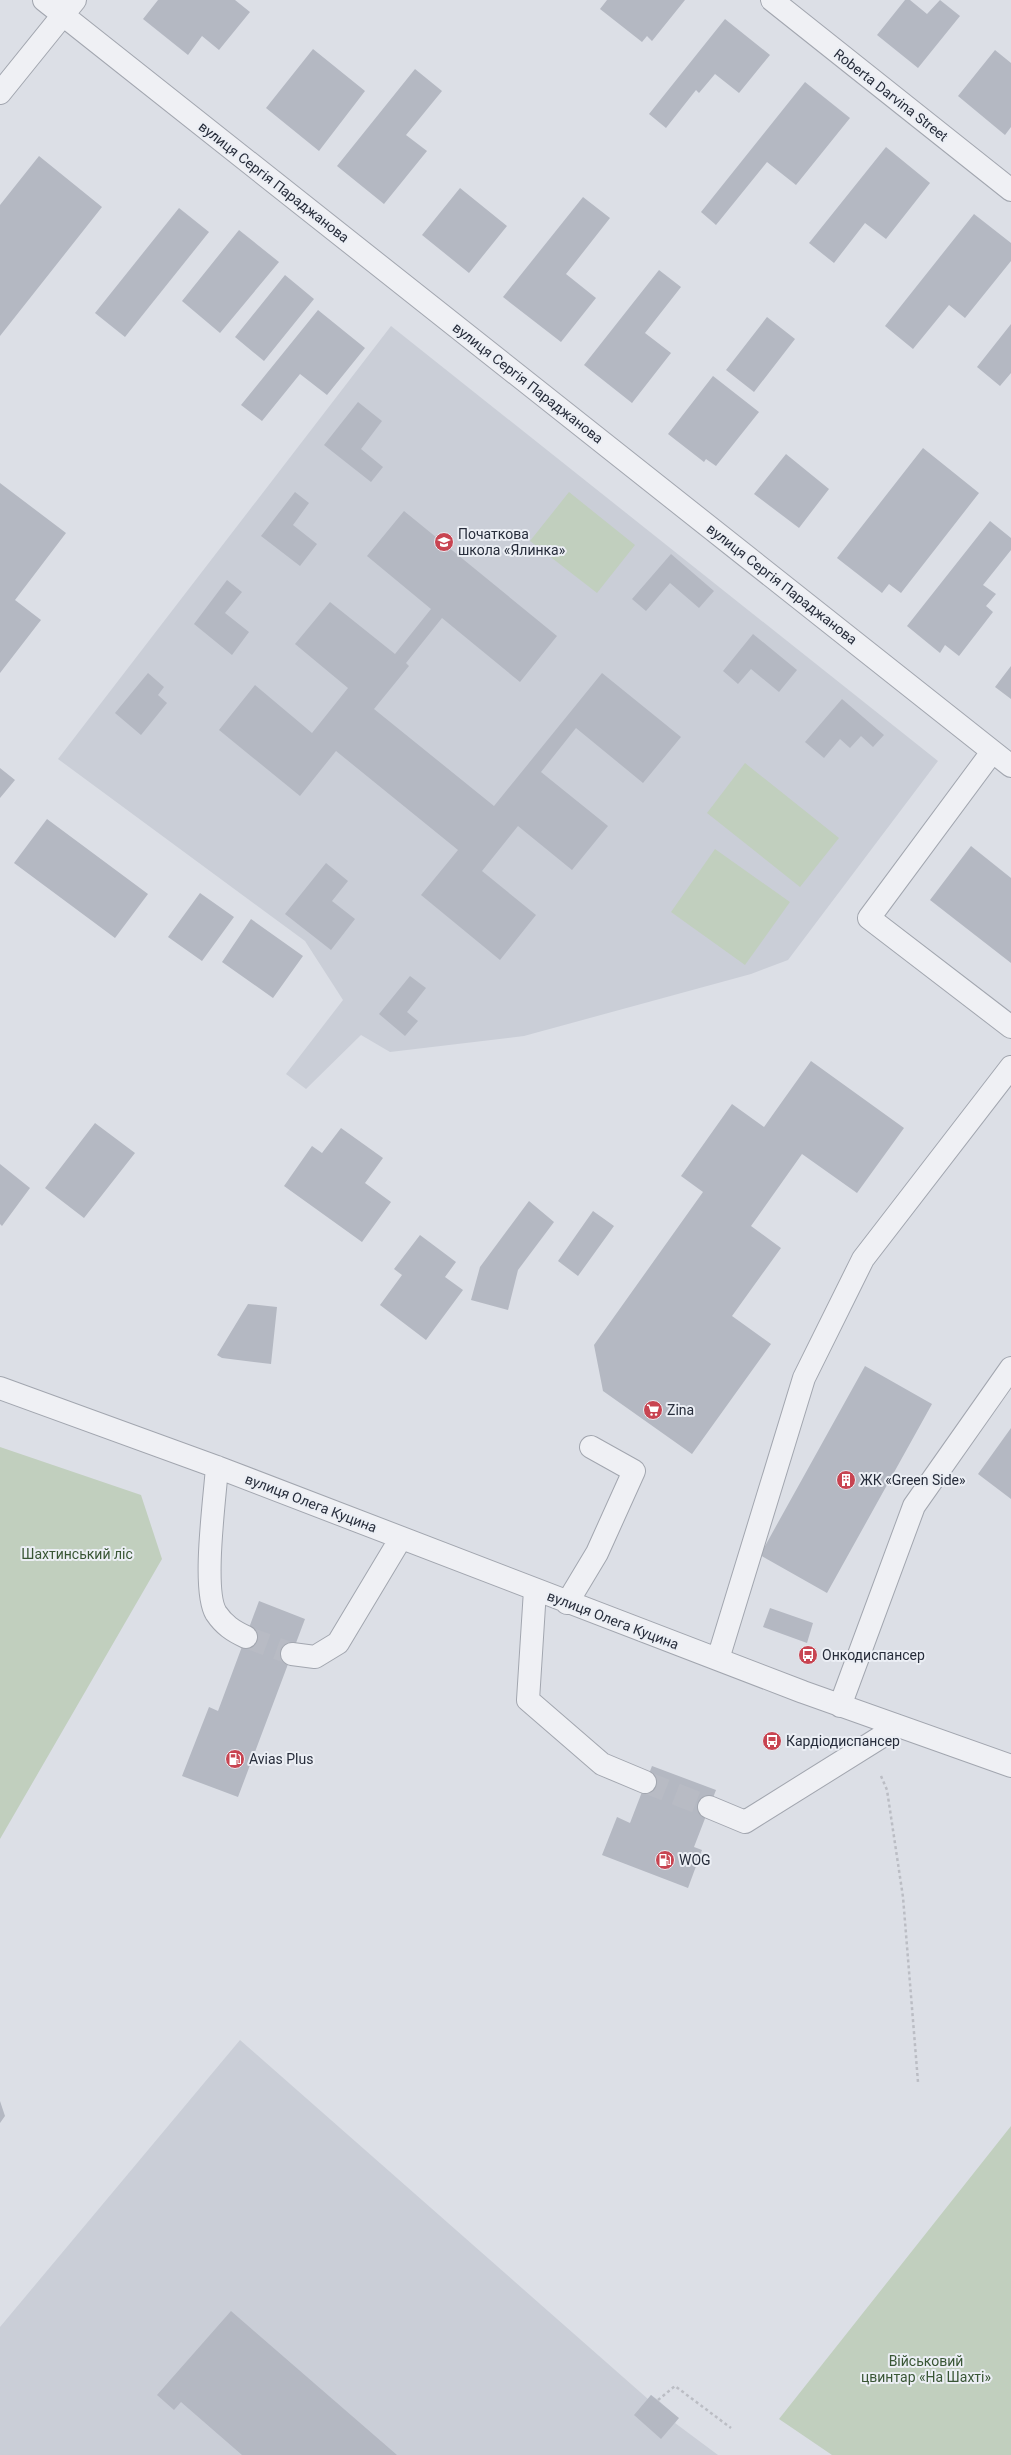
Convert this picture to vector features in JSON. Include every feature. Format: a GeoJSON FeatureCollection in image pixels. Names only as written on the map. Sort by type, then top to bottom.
{"type":"FeatureCollection","features":[{"type":"Feature","properties":{"kind":"street","name":"вулиця Сергія Параджанова"},"geometry":{"type":"LineString","coordinates":[[44,0],[69,7],[1011,766]]}},
{"type":"Feature","properties":{"kind":"street","name":"Roberta Darvina Street"},"geometry":{"type":"LineString","coordinates":[[772,0],[1011,190]]}},
{"type":"Feature","properties":{"kind":"street"},"geometry":{"type":"LineString","coordinates":[[0,93],[69,7]]}},
{"type":"Feature","properties":{"kind":"street"},"geometry":{"type":"LineString","coordinates":[[992,752],[869,918],[1011,1027]]}},
{"type":"Feature","properties":{"kind":"street"},"geometry":{"type":"LineString","coordinates":[[718,1659],[804,1378],[863,1258],[1011,1067]]}},
{"type":"Feature","properties":{"kind":"street"},"geometry":{"type":"LineString","coordinates":[[840,1706],[914,1506],[1011,1368]]}},
{"type":"Feature","properties":{"kind":"street","name":"вулиця Олега Куцина"},"geometry":{"type":"LineString","coordinates":[[0,1388],[217,1467],[567,1603],[840,1706],[897,1727],[1011,1765]]}},
{"type":"Feature","properties":{"kind":"street"},"geometry":{"type":"LineString","coordinates":[[567,1603],[597,1552],[634,1472],[591,1447]]}},
{"type":"Feature","properties":{"kind":"street"},"geometry":{"type":"LineString","coordinates":[[217,1467],[208,1578],[215,1612],[232,1631],[246,1637]]}},
{"type":"Feature","properties":{"kind":"street"},"geometry":{"type":"LineString","coordinates":[[292,1654],[315,1658],[338,1643],[401,1538]]}},
{"type":"Feature","properties":{"kind":"street"},"geometry":{"type":"LineString","coordinates":[[535,1590],[528,1700],[602,1764],[645,1782]]}},
{"type":"Feature","properties":{"kind":"street"},"geometry":{"type":"LineString","coordinates":[[709,1807],[745,1822],[897,1727]]}},
{"type":"Feature","properties":{"kind":"path"},"geometry":{"type":"LineString","coordinates":[[867,1746],[887,1790],[903,1896],[918,2082]]}},
{"type":"Feature","properties":{"kind":"path"},"geometry":{"type":"LineString","coordinates":[[658,2400],[675,2386],[731,2428]]}},
{"type":"Feature","properties":{"kind":"shaded area","name":"Початкова школа «Ялинка»"},"geometry":{"type":"Polygon","coordinates":[[[391,326],[938,761],[788,960],[751,974],[524,1036],[390,1052],[361,1035],[306,1089],[286,1074],[343,1000],[305,941],[58,759],[391,326]]]}},
{"type":"Feature","properties":{"kind":"shaded area"},"geometry":{"type":"Polygon","coordinates":[[[240,2040],[648,2399],[651,2395],[658,2400],[678,2418],[675,2423],[718,2455],[0,2455],[0,2327],[240,2040]]]}},
{"type":"Feature","properties":{"kind":"green space"},"geometry":{"type":"Polygon","coordinates":[[[569,492],[635,545],[597,593],[530,541],[569,492]]]}},
{"type":"Feature","properties":{"kind":"green space"},"geometry":{"type":"Polygon","coordinates":[[[745,763],[839,838],[800,887],[707,813],[745,763]]]}},
{"type":"Feature","properties":{"kind":"green space"},"geometry":{"type":"Polygon","coordinates":[[[715,849],[790,902],[745,965],[671,912],[715,849]]]}},
{"type":"Feature","properties":{"kind":"green space","name":"Шахтинський ліс"},"geometry":{"type":"Polygon","coordinates":[[[0,1447],[141,1495],[162,1559],[0,1839],[0,1447]]]}},
{"type":"Feature","properties":{"kind":"green space","name":"Військовий цвинтар «На Шахті»"},"geometry":{"type":"Polygon","coordinates":[[[1011,2126],[1011,2455],[832,2455],[779,2419],[1011,2126]]]}},
{"type":"Feature","properties":{"kind":"building"},"geometry":{"type":"Polygon","coordinates":[[[158,0],[235,0],[250,12],[219,50],[202,36],[188,55],[143,19],[158,0]]]}},
{"type":"Feature","properties":{"kind":"building"},"geometry":{"type":"Polygon","coordinates":[[[607,0],[685,0],[652,41],[647,36],[642,42],[600,9],[607,0]]]}},
{"type":"Feature","properties":{"kind":"building"},"geometry":{"type":"Polygon","coordinates":[[[905,0],[910,0],[927,14],[940,0],[960,16],[918,68],[877,35],[905,0]]]}},
{"type":"Feature","properties":{"kind":"building"},"geometry":{"type":"Polygon","coordinates":[[[725,19],[770,55],[739,93],[715,74],[699,93],[696,90],[666,128],[649,114],[725,19]]]}},
{"type":"Feature","properties":{"kind":"building"},"geometry":{"type":"Polygon","coordinates":[[[313,49],[365,91],[319,151],[266,108],[313,49]]]}},
{"type":"Feature","properties":{"kind":"building"},"geometry":{"type":"Polygon","coordinates":[[[995,50],[1011,63],[1011,127],[1005,135],[958,96],[995,50]]]}},
{"type":"Feature","properties":{"kind":"building"},"geometry":{"type":"Polygon","coordinates":[[[415,69],[442,91],[406,135],[427,151],[384,204],[337,166],[415,69]]]}},
{"type":"Feature","properties":{"kind":"building"},"geometry":{"type":"Polygon","coordinates":[[[805,82],[850,118],[796,185],[767,162],[716,225],[701,212],[805,82]]]}},
{"type":"Feature","properties":{"kind":"building"},"geometry":{"type":"Polygon","coordinates":[[[886,147],[930,183],[886,239],[865,223],[834,263],[809,243],[886,147]]]}},
{"type":"Feature","properties":{"kind":"building"},"geometry":{"type":"Polygon","coordinates":[[[39,156],[102,207],[0,336],[0,205],[39,156]]]}},
{"type":"Feature","properties":{"kind":"building"},"geometry":{"type":"Polygon","coordinates":[[[460,188],[507,226],[469,273],[422,235],[460,188]]]}},
{"type":"Feature","properties":{"kind":"building"},"geometry":{"type":"Polygon","coordinates":[[[583,197],[610,218],[566,274],[596,298],[561,342],[503,297],[583,197]]]}},
{"type":"Feature","properties":{"kind":"building"},"geometry":{"type":"Polygon","coordinates":[[[179,208],[209,232],[125,337],[95,313],[179,208]]]}},
{"type":"Feature","properties":{"kind":"building"},"geometry":{"type":"Polygon","coordinates":[[[974,214],[1011,243],[1011,261],[965,318],[949,305],[913,349],[885,326],[974,214]]]}},
{"type":"Feature","properties":{"kind":"building"},"geometry":{"type":"Polygon","coordinates":[[[239,230],[279,262],[220,333],[182,301],[239,230]]]}},
{"type":"Feature","properties":{"kind":"building"},"geometry":{"type":"Polygon","coordinates":[[[659,270],[681,287],[645,333],[671,353],[632,403],[584,365],[659,270]]]}},
{"type":"Feature","properties":{"kind":"building"},"geometry":{"type":"Polygon","coordinates":[[[285,275],[314,299],[264,361],[235,337],[285,275]]]}},
{"type":"Feature","properties":{"kind":"building"},"geometry":{"type":"Polygon","coordinates":[[[318,310],[365,348],[327,395],[300,374],[262,421],[241,405],[318,310]]]}},
{"type":"Feature","properties":{"kind":"building"},"geometry":{"type":"Polygon","coordinates":[[[767,317],[795,339],[754,392],[726,370],[767,317]]]}},
{"type":"Feature","properties":{"kind":"building"},"geometry":{"type":"Polygon","coordinates":[[[1011,324],[1011,373],[1000,386],[977,367],[1011,324]]]}},
{"type":"Feature","properties":{"kind":"building"},"geometry":{"type":"Polygon","coordinates":[[[713,376],[759,412],[716,466],[706,459],[704,462],[668,434],[713,376]]]}},
{"type":"Feature","properties":{"kind":"building"},"geometry":{"type":"Polygon","coordinates":[[[358,402],[382,421],[361,449],[383,467],[371,482],[324,445],[358,402]]]}},
{"type":"Feature","properties":{"kind":"building"},"geometry":{"type":"Polygon","coordinates":[[[923,448],[979,493],[901,593],[889,584],[882,593],[837,558],[923,448]]]}},
{"type":"Feature","properties":{"kind":"building"},"geometry":{"type":"Polygon","coordinates":[[[786,454],[829,489],[799,528],[754,494],[786,454]]]}},
{"type":"Feature","properties":{"kind":"building"},"geometry":{"type":"Polygon","coordinates":[[[0,483],[66,533],[15,600],[41,620],[0,673],[0,483]]]}},
{"type":"Feature","properties":{"kind":"building"},"geometry":{"type":"Polygon","coordinates":[[[295,492],[309,503],[293,525],[317,544],[300,566],[261,536],[295,492]]]}},
{"type":"Feature","properties":{"kind":"building"},"geometry":{"type":"Polygon","coordinates":[[[404,511],[557,636],[520,682],[442,618],[406,663],[409,666],[374,709],[494,806],[602,673],[681,737],[643,783],[576,728],[541,772],[608,826],[572,870],[518,826],[482,871],[536,915],[500,960],[421,895],[458,850],[336,751],[300,796],[219,730],[255,685],[312,733],[348,688],[295,644],[330,602],[395,654],[431,609],[367,556],[404,511]]]}},
{"type":"Feature","properties":{"kind":"building"},"geometry":{"type":"Polygon","coordinates":[[[990,521],[1011,538],[1011,550],[983,585],[996,594],[986,606],[993,612],[959,656],[945,645],[940,653],[907,626],[990,521]]]}},
{"type":"Feature","properties":{"kind":"building"},"geometry":{"type":"Polygon","coordinates":[[[671,554],[714,591],[699,608],[670,583],[646,611],[632,599],[671,554]]]}},
{"type":"Feature","properties":{"kind":"building"},"geometry":{"type":"Polygon","coordinates":[[[227,580],[242,592],[225,613],[249,632],[232,655],[194,624],[227,580]]]}},
{"type":"Feature","properties":{"kind":"building"},"geometry":{"type":"Polygon","coordinates":[[[753,634],[797,670],[779,692],[751,669],[738,684],[723,671],[753,634]]]}},
{"type":"Feature","properties":{"kind":"building"},"geometry":{"type":"Polygon","coordinates":[[[1011,666],[1011,699],[995,687],[1011,666]]]}},
{"type":"Feature","properties":{"kind":"building"},"geometry":{"type":"Polygon","coordinates":[[[148,673],[164,687],[158,695],[167,703],[141,735],[115,713],[148,673]]]}},
{"type":"Feature","properties":{"kind":"building"},"geometry":{"type":"Polygon","coordinates":[[[842,699],[884,735],[873,747],[861,736],[850,748],[840,739],[824,758],[805,742],[842,699]]]}},
{"type":"Feature","properties":{"kind":"building"},"geometry":{"type":"Polygon","coordinates":[[[0,768],[15,780],[0,798],[0,768]]]}},
{"type":"Feature","properties":{"kind":"building"},"geometry":{"type":"Polygon","coordinates":[[[47,819],[148,894],[115,938],[14,863],[47,819]]]}},
{"type":"Feature","properties":{"kind":"building"},"geometry":{"type":"Polygon","coordinates":[[[971,846],[1011,878],[1011,963],[930,900],[971,846]]]}},
{"type":"Feature","properties":{"kind":"building"},"geometry":{"type":"Polygon","coordinates":[[[326,863],[348,881],[332,901],[355,919],[331,950],[285,914],[326,863]]]}},
{"type":"Feature","properties":{"kind":"building"},"geometry":{"type":"Polygon","coordinates":[[[200,893],[234,917],[202,961],[168,937],[200,893]]]}},
{"type":"Feature","properties":{"kind":"building"},"geometry":{"type":"Polygon","coordinates":[[[251,919],[303,956],[273,998],[222,962],[251,919]]]}},
{"type":"Feature","properties":{"kind":"building"},"geometry":{"type":"Polygon","coordinates":[[[410,976],[426,988],[407,1012],[418,1021],[405,1036],[379,1014],[410,976]]]}},
{"type":"Feature","properties":{"kind":"building"},"geometry":{"type":"Polygon","coordinates":[[[811,1061],[904,1128],[857,1193],[802,1154],[751,1226],[781,1248],[732,1316],[771,1344],[692,1454],[603,1391],[594,1345],[703,1192],[681,1176],[732,1104],[764,1127],[811,1061]]]}},
{"type":"Feature","properties":{"kind":"building"},"geometry":{"type":"Polygon","coordinates":[[[95,1123],[135,1153],[84,1218],[45,1188],[95,1123]]]}},
{"type":"Feature","properties":{"kind":"building"},"geometry":{"type":"Polygon","coordinates":[[[341,1128],[383,1158],[365,1183],[391,1202],[362,1242],[284,1186],[312,1146],[322,1153],[341,1128]]]}},
{"type":"Feature","properties":{"kind":"building"},"geometry":{"type":"Polygon","coordinates":[[[0,1164],[30,1188],[2,1226],[0,1224],[0,1164]]]}},
{"type":"Feature","properties":{"kind":"building"},"geometry":{"type":"Polygon","coordinates":[[[529,1201],[554,1222],[518,1270],[508,1310],[471,1300],[480,1267],[529,1201]]]}},
{"type":"Feature","properties":{"kind":"building"},"geometry":{"type":"Polygon","coordinates":[[[593,1211],[614,1226],[578,1276],[558,1261],[593,1211]]]}},
{"type":"Feature","properties":{"kind":"building"},"geometry":{"type":"Polygon","coordinates":[[[420,1235],[456,1262],[445,1277],[463,1290],[426,1340],[380,1305],[402,1275],[394,1269],[420,1235]]]}},
{"type":"Feature","properties":{"kind":"building"},"geometry":{"type":"Polygon","coordinates":[[[248,1304],[277,1307],[271,1364],[222,1358],[217,1355],[248,1304]]]}},
{"type":"Feature","properties":{"kind":"building","name":"ЖК «Green Side»"},"geometry":{"type":"Polygon","coordinates":[[[865,1366],[932,1404],[827,1593],[760,1555],[865,1366]]]}},
{"type":"Feature","properties":{"kind":"building"},"geometry":{"type":"Polygon","coordinates":[[[1011,1428],[1011,1499],[978,1474],[1011,1428]]]}},
{"type":"Feature","properties":{"kind":"building"},"geometry":{"type":"Polygon","coordinates":[[[259,1601],[305,1619],[238,1797],[182,1776],[209,1707],[218,1711],[259,1601]]]}},
{"type":"Feature","properties":{"kind":"building"},"geometry":{"type":"Polygon","coordinates":[[[770,1608],[813,1623],[807,1643],[763,1627],[770,1608]]]}},
{"type":"Feature","properties":{"kind":"building"},"geometry":{"type":"Polygon","coordinates":[[[652,1766],[716,1790],[694,1847],[702,1850],[688,1888],[602,1855],[617,1817],[630,1823],[652,1766]]]}},
{"type":"Feature","properties":{"kind":"building"},"geometry":{"type":"Polygon","coordinates":[[[0,2101],[5,2116],[0,2123],[0,2101]]]}},
{"type":"Feature","properties":{"kind":"building"},"geometry":{"type":"Polygon","coordinates":[[[231,2311],[397,2455],[242,2455],[181,2402],[174,2410],[157,2395],[231,2311]]]}},
{"type":"Feature","properties":{"kind":"building"},"geometry":{"type":"Polygon","coordinates":[[[651,2395],[679,2418],[661,2439],[634,2415],[651,2395]]]}},
{"type":"Feature","properties":{"kind":"tunnel"},"geometry":{"type":"LineString","coordinates":[[246,1637],[292,1654]]}},
{"type":"Feature","properties":{"kind":"tunnel"},"geometry":{"type":"LineString","coordinates":[[645,1782],[709,1807]]}},
{"type":"Feature","properties":{"kind":"place","name":"Початкова школа «Ялинка»"},"geometry":{"type":"Point","coordinates":[444,542]}},
{"type":"Feature","properties":{"kind":"place","name":"Zina"},"geometry":{"type":"Point","coordinates":[653,1410]}},
{"type":"Feature","properties":{"kind":"place","name":"ЖК «Green Side»"},"geometry":{"type":"Point","coordinates":[846,1480]}},
{"type":"Feature","properties":{"kind":"place","name":"Онкодиспансер"},"geometry":{"type":"Point","coordinates":[808,1655]}},
{"type":"Feature","properties":{"kind":"place","name":"Кардіодиспансер"},"geometry":{"type":"Point","coordinates":[772,1741]}},
{"type":"Feature","properties":{"kind":"place","name":"Avias Plus"},"geometry":{"type":"Point","coordinates":[235,1759]}},
{"type":"Feature","properties":{"kind":"place","name":"WOG"},"geometry":{"type":"Point","coordinates":[665,1860]}}]}
